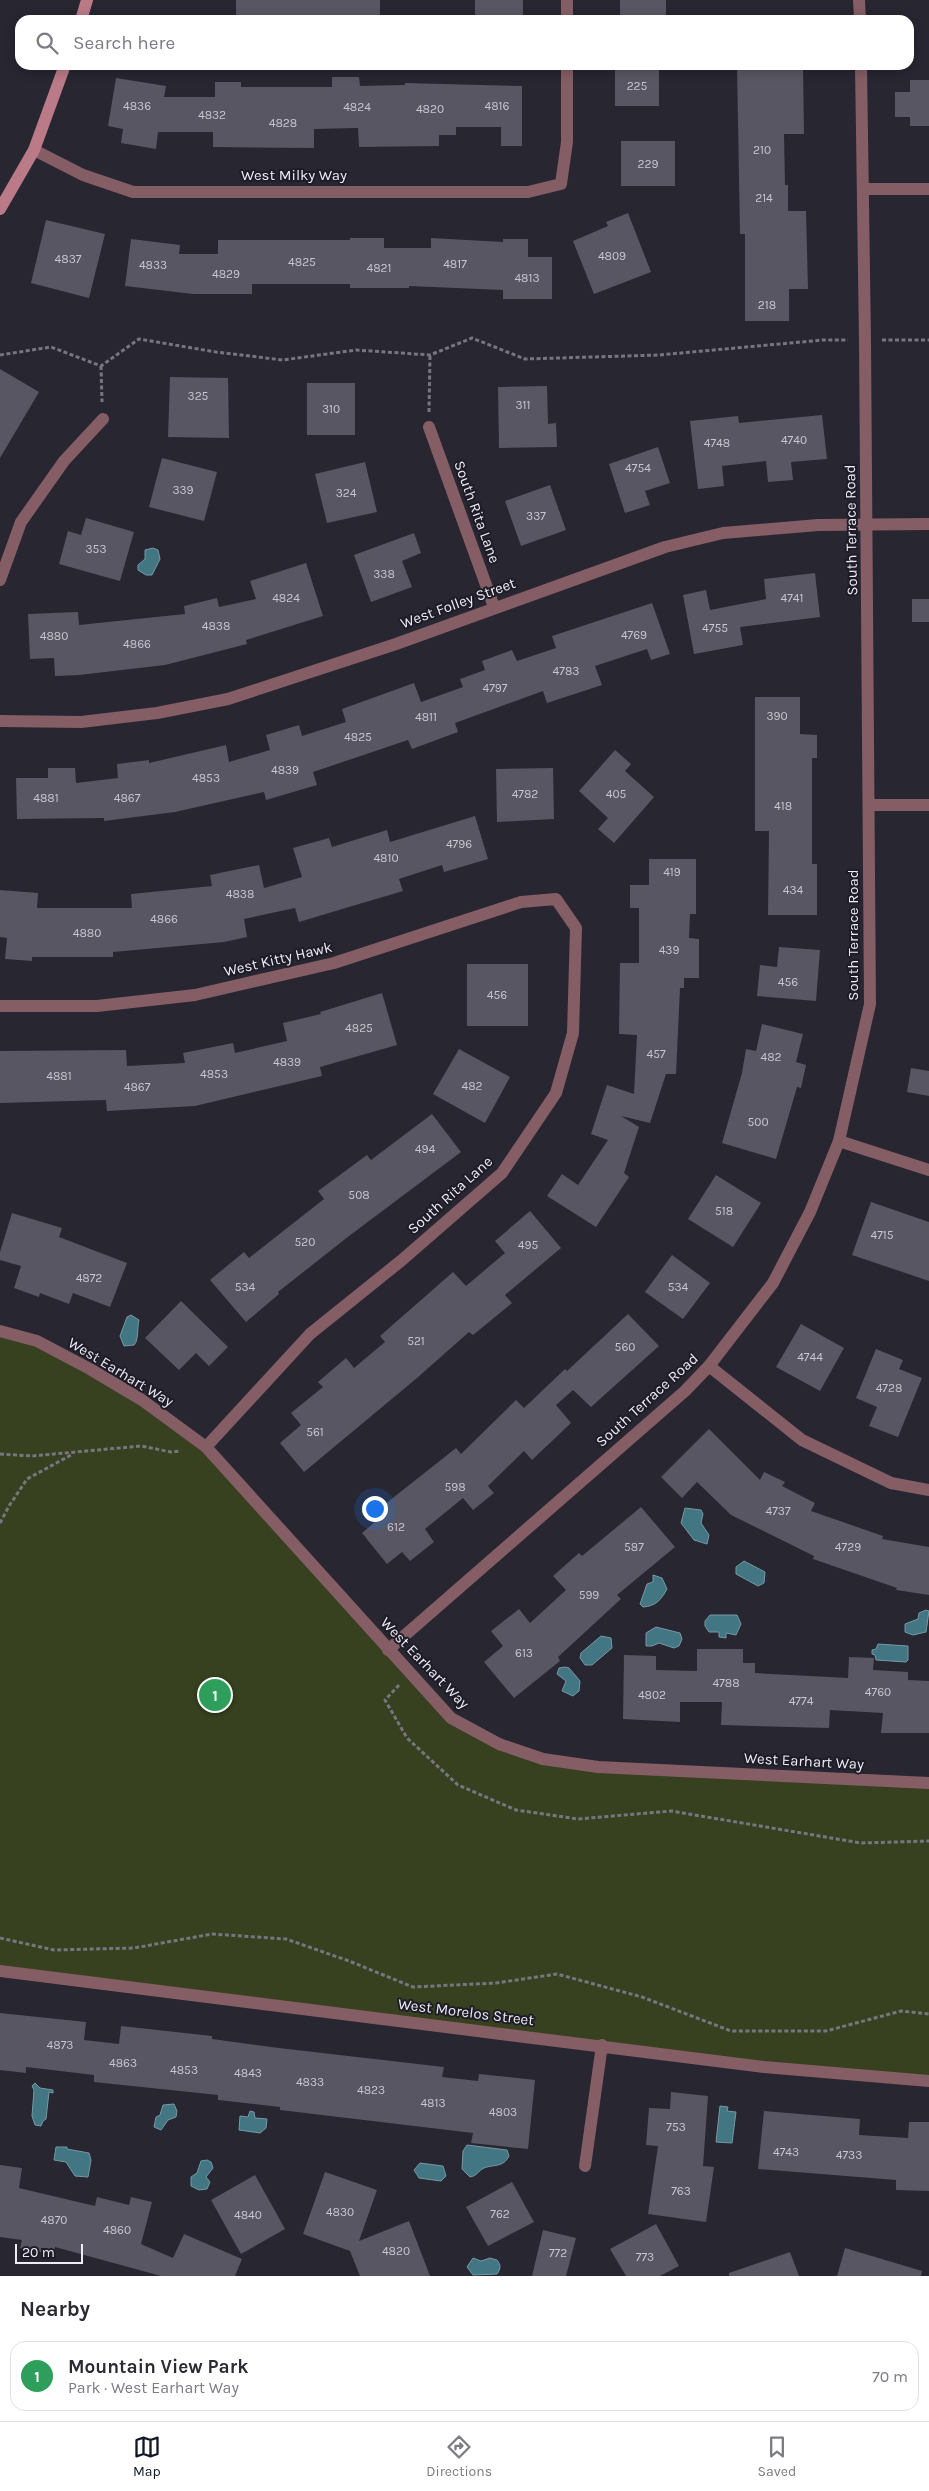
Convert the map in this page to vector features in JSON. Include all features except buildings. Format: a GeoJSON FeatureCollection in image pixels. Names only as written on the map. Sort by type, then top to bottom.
{"type":"FeatureCollection","features":[{"type":"Feature","properties":{"kind":"street"},"geometry":{"type":"LineString","coordinates":[[82,15],[87,0]]}},
{"type":"Feature","properties":{"kind":"street"},"geometry":{"type":"LineString","coordinates":[[567,15],[568,0]]}},
{"type":"Feature","properties":{"kind":"street"},"geometry":{"type":"LineString","coordinates":[[860,0],[860,15]]}},
{"type":"Feature","properties":{"kind":"street"},"geometry":{"type":"LineString","coordinates":[[0,209],[34,150],[63,70]]}},
{"type":"Feature","properties":{"kind":"street","name":"West Milky Way"},"geometry":{"type":"LineString","coordinates":[[34,150],[83,175],[133,192],[528,192],[561,184],[567,142],[567,70]]}},
{"type":"Feature","properties":{"kind":"street","name":"South Terrace Road"},"geometry":{"type":"LineString","coordinates":[[388,1650],[685,1390],[709,1366],[773,1283],[810,1212],[839,1141],[870,1004],[870,805],[860,70]]}},
{"type":"Feature","properties":{"kind":"street"},"geometry":{"type":"LineString","coordinates":[[863,189],[929,189]]}},
{"type":"Feature","properties":{"kind":"street"},"geometry":{"type":"LineString","coordinates":[[0,580],[21,522],[64,461],[103,419]]}},
{"type":"Feature","properties":{"kind":"street","name":"South Rita Lane"},"geometry":{"type":"LineString","coordinates":[[429,427],[494,607]]}},
{"type":"Feature","properties":{"kind":"street","name":"West Folley Street"},"geometry":{"type":"LineString","coordinates":[[0,721],[30,723],[81,722],[157,713],[228,699],[396,644],[494,607],[665,547],[723,534],[818,525],[929,524]]}},
{"type":"Feature","properties":{"kind":"street"},"geometry":{"type":"LineString","coordinates":[[870,805],[929,805]]}},
{"type":"Feature","properties":{"kind":"street","name":"South Rita Lane"},"geometry":{"type":"LineString","coordinates":[[206,1447],[310,1334],[402,1260],[502,1173],[556,1093],[572,1033],[576,928],[556,899]]}},
{"type":"Feature","properties":{"kind":"street","name":"West Kitty Hawk"},"geometry":{"type":"LineString","coordinates":[[0,1006],[97,1006],[195,995],[334,963],[521,902],[556,899]]}},
{"type":"Feature","properties":{"kind":"street"},"geometry":{"type":"LineString","coordinates":[[839,1141],[929,1170]]}},
{"type":"Feature","properties":{"kind":"street","name":"West Earhart Way"},"geometry":{"type":"LineString","coordinates":[[0,1331],[38,1342],[90,1369],[142,1400],[206,1447],[388,1650],[452,1718],[499,1744],[543,1759],[598,1767],[929,1783]]}},
{"type":"Feature","properties":{"kind":"street"},"geometry":{"type":"LineString","coordinates":[[709,1366],[802,1440],[891,1482],[929,1490]]}},
{"type":"Feature","properties":{"kind":"street","name":"West Morelos Street"},"geometry":{"type":"LineString","coordinates":[[0,1971],[602,2045],[764,2067],[929,2081]]}},
{"type":"Feature","properties":{"kind":"street"},"geometry":{"type":"LineString","coordinates":[[585,2166],[602,2045]]}},
{"type":"Feature","properties":{"kind":"path"},"geometry":{"type":"LineString","coordinates":[[101,366],[139,339],[216,352],[283,360],[356,350],[430,355],[472,338],[525,359],[659,355],[823,340],[929,340]]}},
{"type":"Feature","properties":{"kind":"path"},"geometry":{"type":"LineString","coordinates":[[0,355],[51,348],[101,366]]}},
{"type":"Feature","properties":{"kind":"path"},"geometry":{"type":"LineString","coordinates":[[429,427],[430,355]]}},
{"type":"Feature","properties":{"kind":"path"},"geometry":{"type":"LineString","coordinates":[[101,366],[103,419]]}},
{"type":"Feature","properties":{"kind":"path"},"geometry":{"type":"LineString","coordinates":[[0,1454],[32,1456],[74,1454],[141,1446],[171,1452],[206,1447]]}},
{"type":"Feature","properties":{"kind":"path"},"geometry":{"type":"LineString","coordinates":[[0,1523],[27,1479],[74,1454]]}},
{"type":"Feature","properties":{"kind":"path"},"geometry":{"type":"LineString","coordinates":[[410,1673],[385,1700],[408,1738],[458,1785],[516,1810],[578,1819],[671,1811],[861,1843],[929,1840]]}},
{"type":"Feature","properties":{"kind":"path"},"geometry":{"type":"LineString","coordinates":[[0,1938],[54,1950],[134,1948],[212,1934],[286,1939],[349,1961],[413,1987],[496,1983],[557,1974],[642,1997],[731,2031],[826,2031],[901,2011],[929,2014]]}},
{"type":"Feature","properties":{"kind":"green space"},"geometry":{"type":"Polygon","coordinates":[[[0,1331],[37,1341],[206,1447],[451,1718],[543,1759],[929,1783],[929,2081],[0,1971],[0,1331]]]}},
{"type":"Feature","properties":{"kind":"water"},"geometry":{"type":"Polygon","coordinates":[[[153,548],[158,550],[160,559],[152,575],[146,575],[138,570],[138,565],[145,559],[145,550],[153,548]]]}},
{"type":"Feature","properties":{"kind":"water"},"geometry":{"type":"Polygon","coordinates":[[[131,1315],[139,1320],[137,1340],[134,1345],[124,1346],[120,1336],[127,1317],[131,1315]]]}},
{"type":"Feature","properties":{"kind":"water"},"geometry":{"type":"Polygon","coordinates":[[[685,1508],[701,1510],[703,1514],[701,1523],[709,1535],[707,1544],[694,1540],[681,1523],[685,1508]]]}},
{"type":"Feature","properties":{"kind":"water"},"geometry":{"type":"Polygon","coordinates":[[[744,1561],[765,1572],[764,1583],[758,1586],[736,1574],[736,1567],[744,1561]]]}},
{"type":"Feature","properties":{"kind":"water"},"geometry":{"type":"Polygon","coordinates":[[[653,1575],[662,1578],[667,1589],[658,1602],[643,1607],[640,1604],[647,1584],[653,1582],[653,1575]]]}},
{"type":"Feature","properties":{"kind":"water"},"geometry":{"type":"Polygon","coordinates":[[[926,1610],[929,1611],[926,1632],[913,1635],[905,1632],[905,1624],[918,1619],[919,1613],[926,1610]]]}},
{"type":"Feature","properties":{"kind":"water"},"geometry":{"type":"Polygon","coordinates":[[[710,1615],[737,1615],[741,1624],[736,1635],[726,1633],[726,1638],[719,1637],[719,1632],[709,1632],[705,1626],[705,1621],[710,1615]]]}},
{"type":"Feature","properties":{"kind":"water"},"geometry":{"type":"Polygon","coordinates":[[[656,1627],[680,1633],[682,1639],[679,1646],[674,1648],[659,1643],[646,1646],[646,1633],[656,1627]]]}},
{"type":"Feature","properties":{"kind":"water"},"geometry":{"type":"Polygon","coordinates":[[[601,1636],[611,1638],[612,1648],[592,1665],[585,1665],[580,1658],[581,1653],[601,1636]]]}},
{"type":"Feature","properties":{"kind":"water"},"geometry":{"type":"Polygon","coordinates":[[[878,1644],[908,1646],[908,1660],[906,1662],[876,1660],[872,1650],[876,1649],[878,1644]]]}},
{"type":"Feature","properties":{"kind":"water"},"geometry":{"type":"Polygon","coordinates":[[[559,1668],[569,1668],[580,1681],[579,1691],[573,1696],[562,1691],[566,1681],[557,1674],[559,1668]]]}},
{"type":"Feature","properties":{"kind":"water"},"geometry":{"type":"Polygon","coordinates":[[[35,2083],[40,2088],[53,2090],[53,2093],[49,2092],[46,2119],[41,2126],[35,2125],[32,2116],[34,2090],[32,2086],[35,2083]]]}},
{"type":"Feature","properties":{"kind":"water"},"geometry":{"type":"Polygon","coordinates":[[[174,2104],[177,2111],[176,2117],[168,2120],[161,2130],[154,2127],[156,2117],[160,2115],[163,2105],[174,2104]]]}},
{"type":"Feature","properties":{"kind":"water"},"geometry":{"type":"Polygon","coordinates":[[[720,2106],[728,2107],[727,2111],[736,2112],[732,2143],[716,2142],[720,2106]]]}},
{"type":"Feature","properties":{"kind":"water"},"geometry":{"type":"Polygon","coordinates":[[[250,2111],[254,2112],[255,2118],[267,2119],[266,2128],[260,2133],[239,2130],[240,2116],[248,2117],[250,2111]]]}},
{"type":"Feature","properties":{"kind":"water"},"geometry":{"type":"Polygon","coordinates":[[[467,2145],[507,2150],[509,2156],[501,2164],[484,2168],[470,2177],[462,2169],[463,2151],[467,2145]]]}},
{"type":"Feature","properties":{"kind":"water"},"geometry":{"type":"Polygon","coordinates":[[[56,2147],[67,2147],[67,2149],[89,2153],[91,2160],[88,2177],[75,2176],[66,2162],[54,2160],[56,2147]]]}},
{"type":"Feature","properties":{"kind":"water"},"geometry":{"type":"Polygon","coordinates":[[[207,2160],[211,2162],[213,2168],[206,2177],[210,2182],[207,2189],[199,2190],[191,2186],[191,2177],[197,2173],[201,2161],[207,2160]]]}},
{"type":"Feature","properties":{"kind":"water"},"geometry":{"type":"Polygon","coordinates":[[[420,2163],[443,2166],[446,2176],[441,2181],[419,2178],[414,2170],[420,2163]]]}},
{"type":"Feature","properties":{"kind":"water"},"geometry":{"type":"Polygon","coordinates":[[[473,2258],[481,2261],[490,2258],[497,2260],[500,2267],[497,2274],[473,2275],[467,2267],[473,2258]]]}},
{"type":"Feature","properties":{"kind":"place","name":"Mountain View Park"},"geometry":{"type":"Point","coordinates":[215,1695]}}]}
